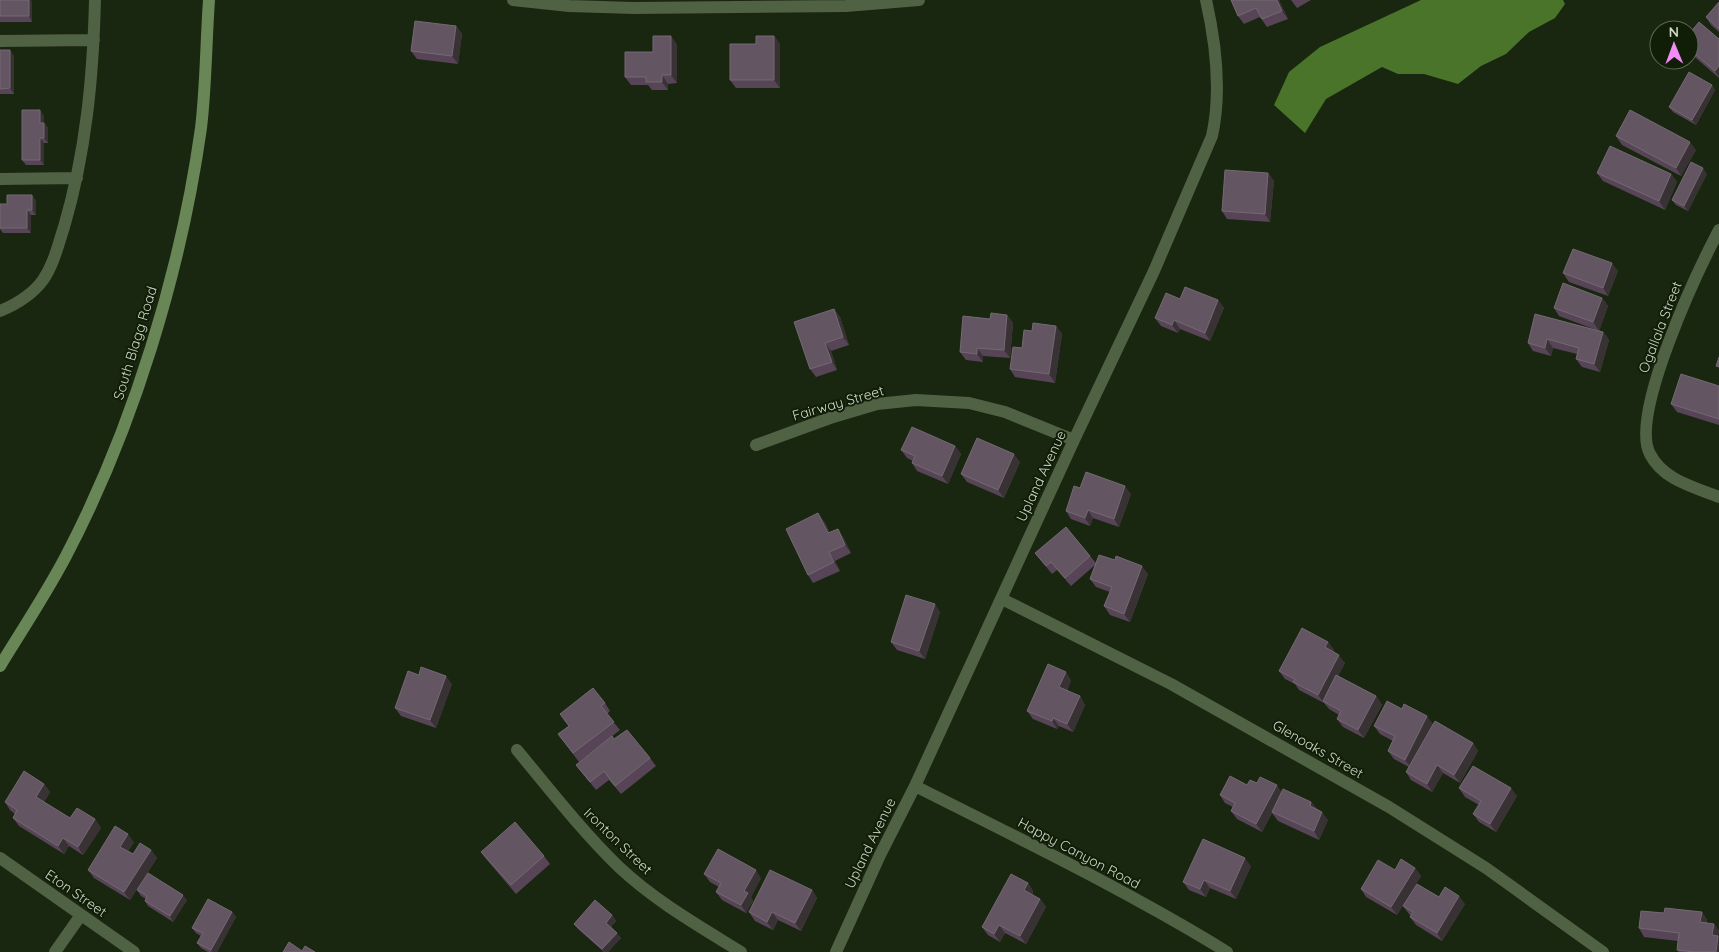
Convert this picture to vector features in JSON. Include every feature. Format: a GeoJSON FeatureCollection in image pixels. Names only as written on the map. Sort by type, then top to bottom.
{"type":"FeatureCollection","features":[{"type":"Feature","properties":{"kind":"main road","name":"South Blagg Road"},"geometry":{"type":"LineString","coordinates":[[0,666],[66,556],[96,494],[133,401],[167,295],[187,205],[201,127],[209,0]]}},
{"type":"Feature","properties":{"kind":"street"},"geometry":{"type":"LineString","coordinates":[[0,311],[23,300],[42,281],[54,259],[76,178],[89,108],[94,40],[94,0]]}},
{"type":"Feature","properties":{"kind":"street"},"geometry":{"type":"LineString","coordinates":[[514,0],[569,6],[846,3],[919,0]]}},
{"type":"Feature","properties":{"kind":"street","name":"Upland Avenue"},"geometry":{"type":"LineString","coordinates":[[836,952],[1154,271],[1212,136],[1217,114],[1216,59],[1206,0]]}},
{"type":"Feature","properties":{"kind":"street"},"geometry":{"type":"LineString","coordinates":[[0,41],[94,40]]}},
{"type":"Feature","properties":{"kind":"street"},"geometry":{"type":"LineString","coordinates":[[0,179],[76,178]]}},
{"type":"Feature","properties":{"kind":"street","name":"Ogallala Street"},"geometry":{"type":"LineString","coordinates":[[1719,230],[1687,296],[1655,379],[1647,411],[1645,439],[1649,453],[1660,469],[1683,483],[1719,496]]}},
{"type":"Feature","properties":{"kind":"street","name":"Fairway Street"},"geometry":{"type":"LineString","coordinates":[[756,445],[830,418],[877,404],[916,400],[978,405],[1005,412],[1074,440]]}},
{"type":"Feature","properties":{"kind":"street","name":"Glenoaks Street"},"geometry":{"type":"LineString","coordinates":[[1002,599],[1171,684],[1389,807],[1486,868],[1603,952]]}},
{"type":"Feature","properties":{"kind":"street","name":"Ironton Street"},"geometry":{"type":"LineString","coordinates":[[517,750],[573,819],[620,868],[673,910],[741,952]]}},
{"type":"Feature","properties":{"kind":"street","name":"Happy Canyon Road"},"geometry":{"type":"LineString","coordinates":[[915,786],[1076,867],[1227,952]]}},
{"type":"Feature","properties":{"kind":"street","name":"Eton Street"},"geometry":{"type":"LineString","coordinates":[[0,858],[134,952]]}},
{"type":"Feature","properties":{"kind":"street"},"geometry":{"type":"LineString","coordinates":[[56,952],[81,915]]}},
{"type":"Feature","properties":{"kind":"shaded area"},"geometry":{"type":"Polygon","coordinates":[[[1421,0],[1563,0],[1565,4],[1555,18],[1529,32],[1506,54],[1481,66],[1458,84],[1424,74],[1398,74],[1382,67],[1326,99],[1305,133],[1274,105],[1289,72],[1320,47],[1421,0]]]}},
{"type":"Feature","properties":{"kind":"building"},"geometry":{"type":"Polygon","coordinates":[[[0,0],[29,0],[29,16],[0,16],[0,0]]]}},
{"type":"Feature","properties":{"kind":"building"},"geometry":{"type":"Polygon","coordinates":[[[1231,0],[1277,0],[1282,11],[1262,19],[1256,8],[1238,16],[1231,0]]]}},
{"type":"Feature","properties":{"kind":"building"},"geometry":{"type":"Polygon","coordinates":[[[1719,2],[1719,29],[1706,17],[1719,2]]]}},
{"type":"Feature","properties":{"kind":"building"},"geometry":{"type":"Polygon","coordinates":[[[415,21],[456,26],[452,56],[411,51],[415,21]]]}},
{"type":"Feature","properties":{"kind":"building"},"geometry":{"type":"Polygon","coordinates":[[[1699,22],[1719,39],[1719,66],[1715,71],[1699,57],[1699,22]]]}},
{"type":"Feature","properties":{"kind":"building"},"geometry":{"type":"Polygon","coordinates":[[[653,36],[671,36],[671,75],[662,75],[662,82],[646,82],[646,77],[625,77],[625,52],[653,52],[653,36]]]}},
{"type":"Feature","properties":{"kind":"building"},"geometry":{"type":"Polygon","coordinates":[[[756,36],[774,36],[774,80],[730,80],[730,44],[756,44],[756,36]]]}},
{"type":"Feature","properties":{"kind":"building"},"geometry":{"type":"Polygon","coordinates":[[[0,50],[10,50],[10,88],[0,89],[0,50]]]}},
{"type":"Feature","properties":{"kind":"building"},"geometry":{"type":"Polygon","coordinates":[[[1689,72],[1712,85],[1692,120],[1669,107],[1689,72]]]}},
{"type":"Feature","properties":{"kind":"building"},"geometry":{"type":"Polygon","coordinates":[[[22,110],[40,110],[40,123],[44,123],[44,138],[40,138],[40,160],[22,160],[22,110]]]}},
{"type":"Feature","properties":{"kind":"building"},"geometry":{"type":"Polygon","coordinates":[[[1630,110],[1690,142],[1676,168],[1616,136],[1630,110]]]}},
{"type":"Feature","properties":{"kind":"building"},"geometry":{"type":"Polygon","coordinates":[[[1610,146],[1671,174],[1659,201],[1597,173],[1610,146]]]}},
{"type":"Feature","properties":{"kind":"building"},"geometry":{"type":"Polygon","coordinates":[[[1691,162],[1703,168],[1684,206],[1672,200],[1691,162]]]}},
{"type":"Feature","properties":{"kind":"building"},"geometry":{"type":"Polygon","coordinates":[[[1225,170],[1268,173],[1265,214],[1222,211],[1225,170]]]}},
{"type":"Feature","properties":{"kind":"building"},"geometry":{"type":"Polygon","coordinates":[[[7,195],[32,195],[32,210],[27,210],[27,228],[0,228],[0,204],[7,204],[7,195]]]}},
{"type":"Feature","properties":{"kind":"building"},"geometry":{"type":"Polygon","coordinates":[[[1573,249],[1612,263],[1603,288],[1563,273],[1573,249]]]}},
{"type":"Feature","properties":{"kind":"building"},"geometry":{"type":"Polygon","coordinates":[[[1563,283],[1602,298],[1593,322],[1554,308],[1563,283]]]}},
{"type":"Feature","properties":{"kind":"building"},"geometry":{"type":"Polygon","coordinates":[[[1185,287],[1218,300],[1205,333],[1174,320],[1172,325],[1155,318],[1166,293],[1180,299],[1185,287]]]}},
{"type":"Feature","properties":{"kind":"building"},"geometry":{"type":"Polygon","coordinates":[[[834,309],[843,337],[825,343],[832,362],[810,369],[794,322],[834,309]]]}},
{"type":"Feature","properties":{"kind":"building"},"geometry":{"type":"Polygon","coordinates":[[[991,313],[1007,315],[1004,350],[977,348],[977,354],[960,352],[963,316],[990,319],[991,313]]]}},
{"type":"Feature","properties":{"kind":"building"},"geometry":{"type":"Polygon","coordinates":[[[1535,314],[1603,332],[1594,364],[1576,359],[1579,348],[1547,339],[1545,348],[1528,343],[1535,314]]]}},
{"type":"Feature","properties":{"kind":"building"},"geometry":{"type":"Polygon","coordinates":[[[1033,323],[1056,326],[1049,374],[1010,369],[1013,347],[1022,348],[1024,330],[1032,331],[1033,323]]]}},
{"type":"Feature","properties":{"kind":"building"},"geometry":{"type":"Polygon","coordinates":[[[1681,374],[1719,386],[1719,419],[1671,404],[1681,374]]]}},
{"type":"Feature","properties":{"kind":"building"},"geometry":{"type":"Polygon","coordinates":[[[912,427],[955,446],[942,476],[912,463],[915,456],[901,450],[912,427]]]}},
{"type":"Feature","properties":{"kind":"building"},"geometry":{"type":"Polygon","coordinates":[[[977,438],[1014,454],[998,490],[961,474],[977,438]]]}},
{"type":"Feature","properties":{"kind":"building"},"geometry":{"type":"Polygon","coordinates":[[[1086,472],[1125,486],[1114,519],[1088,510],[1085,518],[1066,511],[1074,486],[1080,488],[1086,472]]]}},
{"type":"Feature","properties":{"kind":"building"},"geometry":{"type":"Polygon","coordinates":[[[818,513],[828,533],[838,529],[845,545],[829,552],[834,562],[808,575],[786,529],[818,513]]]}},
{"type":"Feature","properties":{"kind":"building"},"geometry":{"type":"Polygon","coordinates":[[[1066,527],[1090,556],[1065,578],[1051,562],[1046,566],[1035,553],[1066,527]]]}},
{"type":"Feature","properties":{"kind":"building"},"geometry":{"type":"Polygon","coordinates":[[[1099,555],[1115,560],[1116,556],[1142,566],[1124,614],[1104,606],[1112,587],[1090,579],[1099,555]]]}},
{"type":"Feature","properties":{"kind":"building"},"geometry":{"type":"Polygon","coordinates":[[[906,595],[935,604],[919,651],[891,642],[906,595]]]}},
{"type":"Feature","properties":{"kind":"building"},"geometry":{"type":"Polygon","coordinates":[[[1302,628],[1328,642],[1325,647],[1339,655],[1318,695],[1293,682],[1295,679],[1279,671],[1302,628]]]}},
{"type":"Feature","properties":{"kind":"building"},"geometry":{"type":"Polygon","coordinates":[[[1048,664],[1066,672],[1059,687],[1080,696],[1067,724],[1053,718],[1052,721],[1027,711],[1048,664]]]}},
{"type":"Feature","properties":{"kind":"building"},"geometry":{"type":"Polygon","coordinates":[[[421,667],[446,676],[430,720],[395,708],[408,671],[419,675],[421,667]]]}},
{"type":"Feature","properties":{"kind":"building"},"geometry":{"type":"Polygon","coordinates":[[[1336,675],[1376,696],[1358,730],[1337,719],[1341,711],[1323,701],[1336,675]]]}},
{"type":"Feature","properties":{"kind":"building"},"geometry":{"type":"Polygon","coordinates":[[[593,688],[605,703],[601,706],[614,722],[573,753],[558,734],[569,726],[560,714],[593,688]]]}},
{"type":"Feature","properties":{"kind":"building"},"geometry":{"type":"Polygon","coordinates":[[[1387,701],[1402,709],[1404,704],[1427,716],[1405,760],[1388,751],[1395,736],[1374,726],[1387,701]]]}},
{"type":"Feature","properties":{"kind":"building"},"geometry":{"type":"Polygon","coordinates":[[[1435,721],[1473,743],[1454,775],[1437,765],[1427,784],[1406,772],[1435,721]]]}},
{"type":"Feature","properties":{"kind":"building"},"geometry":{"type":"Polygon","coordinates":[[[627,730],[650,758],[615,786],[604,771],[590,782],[576,765],[612,736],[614,739],[627,730]]]}},
{"type":"Feature","properties":{"kind":"building"},"geometry":{"type":"Polygon","coordinates":[[[1473,766],[1511,788],[1490,824],[1473,814],[1481,801],[1459,788],[1473,766]]]}},
{"type":"Feature","properties":{"kind":"building"},"geometry":{"type":"Polygon","coordinates":[[[24,771],[44,784],[36,797],[70,818],[77,808],[95,819],[78,847],[63,838],[58,846],[13,818],[17,810],[5,802],[24,771]]]}},
{"type":"Feature","properties":{"kind":"building"},"geometry":{"type":"Polygon","coordinates":[[[1230,776],[1247,785],[1250,780],[1257,783],[1260,777],[1277,785],[1256,824],[1231,811],[1235,803],[1220,795],[1230,776]]]}},
{"type":"Feature","properties":{"kind":"building"},"geometry":{"type":"Polygon","coordinates":[[[1283,789],[1311,802],[1310,806],[1322,812],[1314,831],[1272,812],[1283,789]]]}},
{"type":"Feature","properties":{"kind":"building"},"geometry":{"type":"Polygon","coordinates":[[[515,822],[544,856],[511,885],[481,852],[515,822]]]}},
{"type":"Feature","properties":{"kind":"building"},"geometry":{"type":"Polygon","coordinates":[[[115,826],[128,834],[120,847],[133,854],[140,843],[151,850],[124,892],[88,870],[115,826]]]}},
{"type":"Feature","properties":{"kind":"building"},"geometry":{"type":"Polygon","coordinates":[[[1203,839],[1245,858],[1230,891],[1204,880],[1200,889],[1183,882],[1203,839]]]}},
{"type":"Feature","properties":{"kind":"building"},"geometry":{"type":"Polygon","coordinates":[[[718,849],[756,870],[744,891],[748,893],[741,905],[716,892],[721,883],[704,874],[718,849]]]}},
{"type":"Feature","properties":{"kind":"building"},"geometry":{"type":"Polygon","coordinates":[[[1401,859],[1415,868],[1391,907],[1361,889],[1378,860],[1395,870],[1401,859]]]}},
{"type":"Feature","properties":{"kind":"building"},"geometry":{"type":"Polygon","coordinates":[[[770,870],[812,890],[795,923],[772,912],[767,922],[749,912],[770,870]]]}},
{"type":"Feature","properties":{"kind":"building"},"geometry":{"type":"Polygon","coordinates":[[[148,873],[183,895],[170,916],[145,901],[147,896],[137,890],[148,873]]]}},
{"type":"Feature","properties":{"kind":"building"},"geometry":{"type":"Polygon","coordinates":[[[1011,874],[1028,883],[1024,890],[1040,899],[1020,936],[999,925],[994,934],[982,927],[1011,874]]]}},
{"type":"Feature","properties":{"kind":"building"},"geometry":{"type":"Polygon","coordinates":[[[1417,884],[1439,897],[1445,887],[1459,896],[1437,933],[1410,917],[1413,912],[1403,906],[1417,884]]]}},
{"type":"Feature","properties":{"kind":"building"},"geometry":{"type":"Polygon","coordinates":[[[208,899],[232,912],[211,950],[197,943],[203,933],[192,928],[208,899]]]}},
{"type":"Feature","properties":{"kind":"building"},"geometry":{"type":"Polygon","coordinates":[[[595,900],[612,915],[606,923],[617,933],[602,949],[574,924],[595,900]]]}},
{"type":"Feature","properties":{"kind":"building"},"geometry":{"type":"Polygon","coordinates":[[[1665,908],[1702,912],[1700,922],[1714,924],[1712,935],[1718,936],[1716,952],[1677,950],[1679,933],[1639,928],[1641,911],[1664,913],[1665,908]]]}},
{"type":"Feature","properties":{"kind":"building"},"geometry":{"type":"Polygon","coordinates":[[[289,942],[302,951],[305,946],[315,952],[283,952],[289,942]]]}}]}
